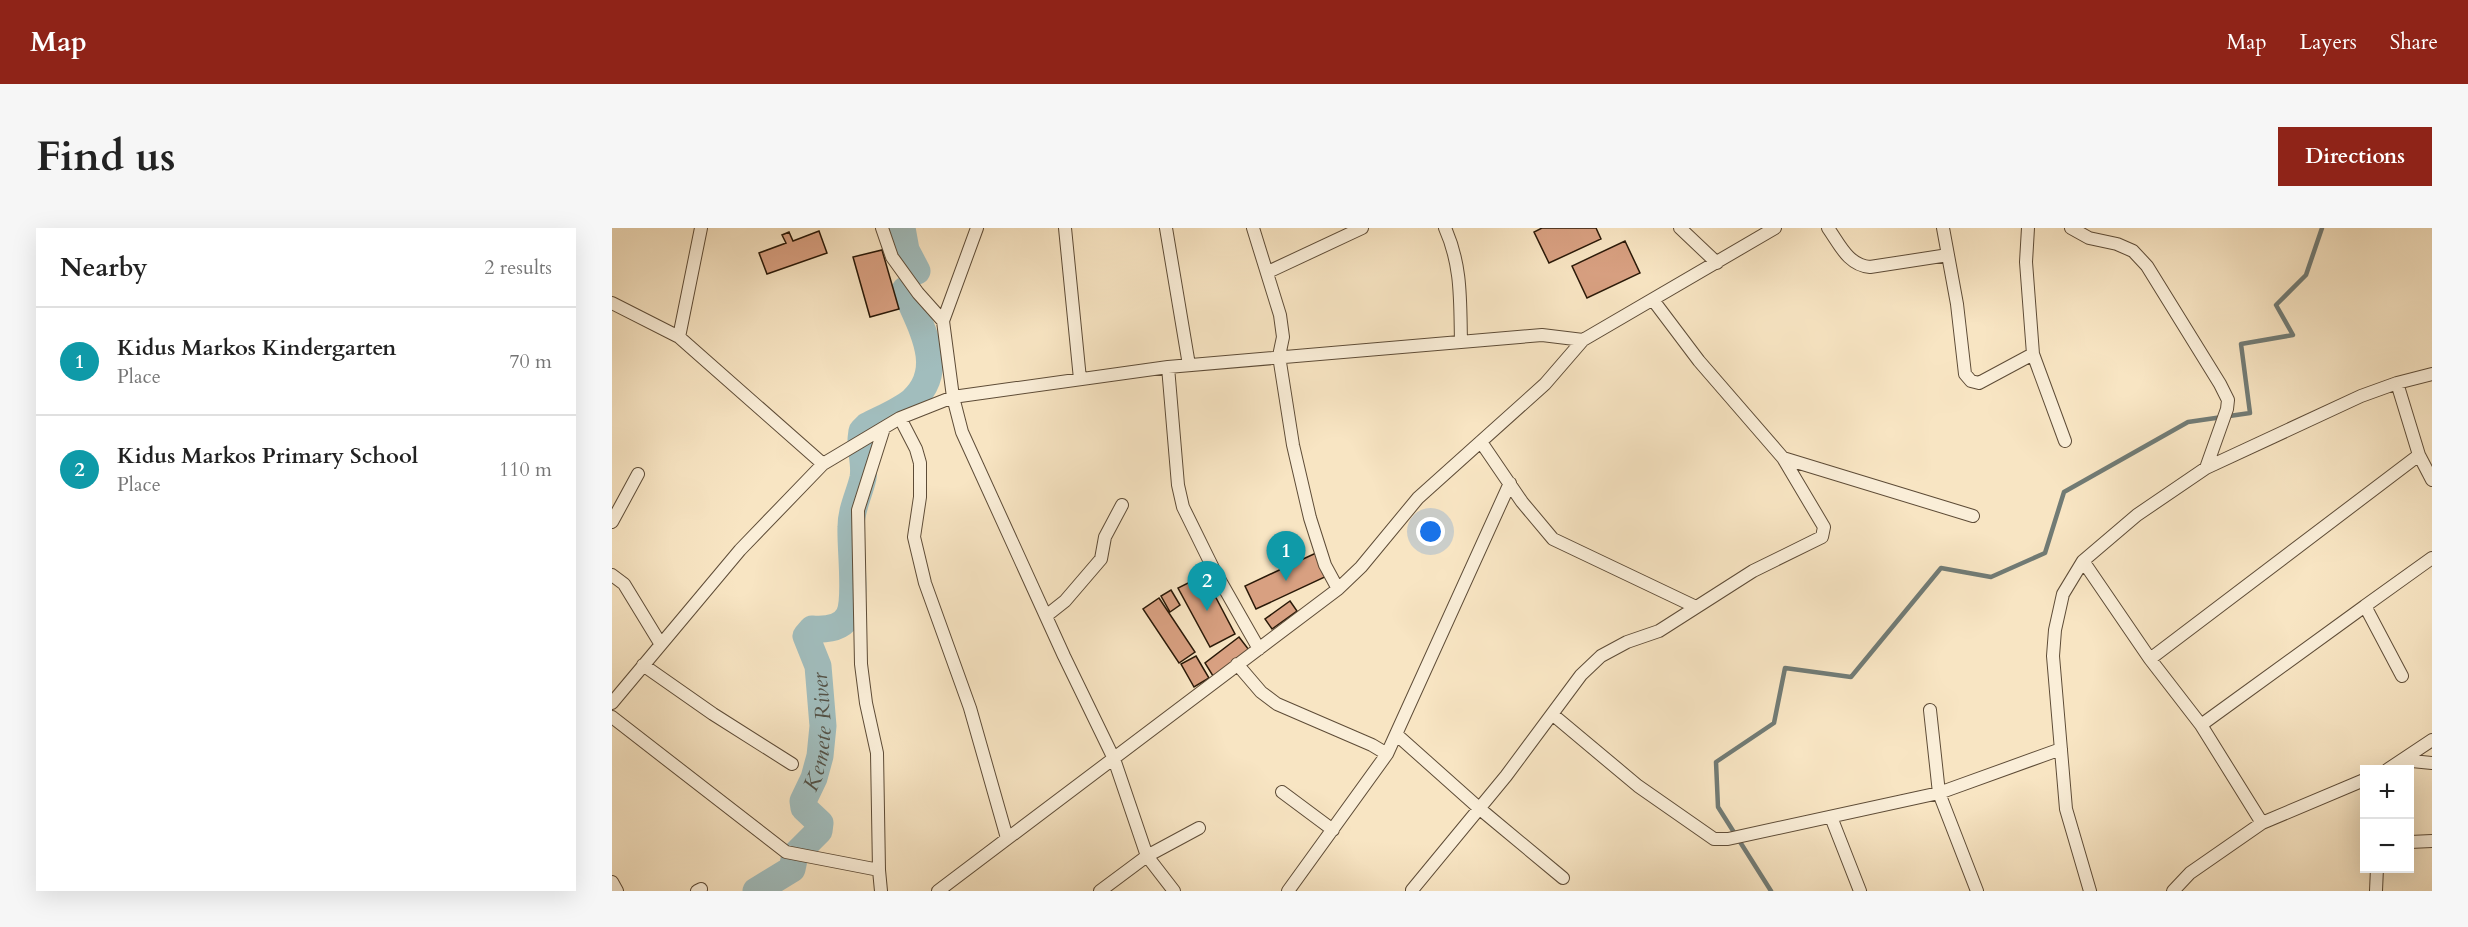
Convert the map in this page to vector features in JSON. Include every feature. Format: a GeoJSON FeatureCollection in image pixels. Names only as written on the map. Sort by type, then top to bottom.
{"type":"FeatureCollection","features":[{"type":"Feature","properties":{"kind":"street"},"geometry":{"type":"LineString","coordinates":[[679,337],[701,228]]}},
{"type":"Feature","properties":{"kind":"street"},"geometry":{"type":"LineString","coordinates":[[882,228],[892,257],[918,293],[943,321]]}},
{"type":"Feature","properties":{"kind":"street"},"geometry":{"type":"LineString","coordinates":[[977,228],[943,321],[953,397],[962,432],[1114,759],[1147,856],[1174,891]]}},
{"type":"Feature","properties":{"kind":"street"},"geometry":{"type":"LineString","coordinates":[[1065,228],[1080,379]]}},
{"type":"Feature","properties":{"kind":"street"},"geometry":{"type":"LineString","coordinates":[[1166,228],[1189,365]]}},
{"type":"Feature","properties":{"kind":"street"},"geometry":{"type":"LineString","coordinates":[[1253,228],[1280,315],[1283,338],[1279,356],[1293,445],[1310,518],[1326,565],[1338,590]]}},
{"type":"Feature","properties":{"kind":"street"},"geometry":{"type":"LineString","coordinates":[[1268,272],[1362,228]]}},
{"type":"Feature","properties":{"kind":"street"},"geometry":{"type":"LineString","coordinates":[[1445,228],[1460,273],[1461,342]]}},
{"type":"Feature","properties":{"kind":"street"},"geometry":{"type":"LineString","coordinates":[[1680,228],[1717,263]]}},
{"type":"Feature","properties":{"kind":"street"},"geometry":{"type":"LineString","coordinates":[[938,891],[1338,590],[1361,567],[1418,498],[1545,384],[1583,340],[1775,228]]}},
{"type":"Feature","properties":{"kind":"street"},"geometry":{"type":"LineString","coordinates":[[1828,228],[1850,260],[1859,266],[1870,267],[1948,255]]}},
{"type":"Feature","properties":{"kind":"street"},"geometry":{"type":"LineString","coordinates":[[1943,228],[1957,304],[1965,374],[1971,381],[1979,383],[2033,354]]}},
{"type":"Feature","properties":{"kind":"street"},"geometry":{"type":"LineString","coordinates":[[2028,228],[2026,262],[2033,354],[2065,441]]}},
{"type":"Feature","properties":{"kind":"street"},"geometry":{"type":"LineString","coordinates":[[2071,228],[2089,238],[2133,250],[2147,266],[2220,384],[2228,400],[2227,409],[2206,468]]}},
{"type":"Feature","properties":{"kind":"street"},"geometry":{"type":"LineString","coordinates":[[1412,890],[1480,809],[1581,675],[1601,656],[1627,642],[1659,630],[1753,571],[1822,537],[1824,527],[1783,458],[1699,361],[1653,300]]}},
{"type":"Feature","properties":{"kind":"street"},"geometry":{"type":"LineString","coordinates":[[612,303],[679,337],[823,464]]}},
{"type":"Feature","properties":{"kind":"street"},"geometry":{"type":"LineString","coordinates":[[612,703],[740,550],[823,464],[900,418],[953,397],[1168,367],[1279,356],[1542,335],[1583,340]]}},
{"type":"Feature","properties":{"kind":"street"},"geometry":{"type":"LineString","coordinates":[[1168,367],[1178,485],[1183,507],[1214,570],[1259,648]]}},
{"type":"Feature","properties":{"kind":"street"},"geometry":{"type":"LineString","coordinates":[[2090,891],[2066,809],[2053,656],[2055,630],[2063,594],[2083,561],[2137,515],[2206,468],[2361,396],[2432,374]]}},
{"type":"Feature","properties":{"kind":"street"},"geometry":{"type":"LineString","coordinates":[[2397,383],[2418,455],[2432,480]]}},
{"type":"Feature","properties":{"kind":"street"},"geometry":{"type":"LineString","coordinates":[[900,418],[916,449],[920,463],[920,496],[914,537],[925,583],[969,708],[1007,838]]}},
{"type":"Feature","properties":{"kind":"street"},"geometry":{"type":"LineString","coordinates":[[881,891],[877,753],[866,703],[861,664],[858,510],[884,428]]}},
{"type":"Feature","properties":{"kind":"street"},"geometry":{"type":"LineString","coordinates":[[1481,442],[1522,502],[1553,539],[1696,607]]}},
{"type":"Feature","properties":{"kind":"street"},"geometry":{"type":"LineString","coordinates":[[2150,659],[2418,455]]}},
{"type":"Feature","properties":{"kind":"street"},"geometry":{"type":"LineString","coordinates":[[1783,458],[1973,516]]}},
{"type":"Feature","properties":{"kind":"street"},"geometry":{"type":"LineString","coordinates":[[612,522],[638,474]]}},
{"type":"Feature","properties":{"kind":"street"},"geometry":{"type":"LineString","coordinates":[[1288,891],[1387,754],[1398,735],[1436,643],[1510,483]]}},
{"type":"Feature","properties":{"kind":"street"},"geometry":{"type":"LineString","coordinates":[[1046,616],[1065,602],[1101,559],[1105,537],[1122,505]]}},
{"type":"Feature","properties":{"kind":"street"},"geometry":{"type":"LineString","coordinates":[[2200,725],[2432,558]]}},
{"type":"Feature","properties":{"kind":"street"},"geometry":{"type":"LineString","coordinates":[[2083,561],[2150,659],[2200,725],[2262,823]]}},
{"type":"Feature","properties":{"kind":"street"},"geometry":{"type":"LineString","coordinates":[[612,575],[624,584],[660,644]]}},
{"type":"Feature","properties":{"kind":"street"},"geometry":{"type":"LineString","coordinates":[[2365,606],[2402,676]]}},
{"type":"Feature","properties":{"kind":"street"},"geometry":{"type":"LineString","coordinates":[[1237,664],[1261,692],[1277,704],[1372,745],[1387,754]]}},
{"type":"Feature","properties":{"kind":"street"},"geometry":{"type":"LineString","coordinates":[[643,665],[713,714],[792,764]]}},
{"type":"Feature","properties":{"kind":"street"},"geometry":{"type":"LineString","coordinates":[[1930,710],[1939,793],[1977,891]]}},
{"type":"Feature","properties":{"kind":"street"},"geometry":{"type":"LineString","coordinates":[[1552,714],[1638,786],[1702,833],[1714,839],[1728,839],[1939,793],[2061,749]]}},
{"type":"Feature","properties":{"kind":"street"},"geometry":{"type":"LineString","coordinates":[[612,717],[786,852],[802,857],[879,870]]}},
{"type":"Feature","properties":{"kind":"street"},"geometry":{"type":"LineString","coordinates":[[1398,735],[1480,809],[1563,878]]}},
{"type":"Feature","properties":{"kind":"street"},"geometry":{"type":"LineString","coordinates":[[2394,765],[2432,740]]}},
{"type":"Feature","properties":{"kind":"street"},"geometry":{"type":"LineString","coordinates":[[2402,760],[2432,764]]}},
{"type":"Feature","properties":{"kind":"street"},"geometry":{"type":"LineString","coordinates":[[2173,891],[2190,873],[2262,823],[2360,782]]}},
{"type":"Feature","properties":{"kind":"street"},"geometry":{"type":"LineString","coordinates":[[1282,792],[1333,830]]}},
{"type":"Feature","properties":{"kind":"street"},"geometry":{"type":"LineString","coordinates":[[1831,817],[1860,891]]}},
{"type":"Feature","properties":{"kind":"street"},"geometry":{"type":"LineString","coordinates":[[1100,891],[1147,856],[1199,828]]}},
{"type":"Feature","properties":{"kind":"street"},"geometry":{"type":"LineString","coordinates":[[2414,842],[2432,841]]}},
{"type":"Feature","properties":{"kind":"street"},"geometry":{"type":"LineString","coordinates":[[2376,891],[2377,873]]}},
{"type":"Feature","properties":{"kind":"street"},"geometry":{"type":"LineString","coordinates":[[612,882],[617,891]]}},
{"type":"Feature","properties":{"kind":"building"},"geometry":{"type":"Polygon","coordinates":[[[1542,228],[1596,228],[1601,239],[1549,263],[1534,232],[1542,228]]]}},
{"type":"Feature","properties":{"kind":"building"},"geometry":{"type":"Polygon","coordinates":[[[819,231],[827,253],[767,274],[759,253],[786,243],[782,235],[789,232],[793,241],[819,231]]]}},
{"type":"Feature","properties":{"kind":"building"},"geometry":{"type":"Polygon","coordinates":[[[1625,241],[1640,273],[1587,298],[1572,266],[1625,241]]]}},
{"type":"Feature","properties":{"kind":"building"},"geometry":{"type":"Polygon","coordinates":[[[882,250],[899,309],[870,317],[853,257],[882,250]]]}},
{"type":"Feature","properties":{"kind":"building"},"geometry":{"type":"Polygon","coordinates":[[[1316,553],[1327,576],[1256,609],[1245,586],[1316,553]]]}},
{"type":"Feature","properties":{"kind":"building"},"geometry":{"type":"Polygon","coordinates":[[[1204,575],[1235,634],[1210,647],[1178,588],[1204,575]]]}},
{"type":"Feature","properties":{"kind":"building"},"geometry":{"type":"Polygon","coordinates":[[[1171,590],[1180,605],[1170,612],[1161,596],[1171,590]]]}},
{"type":"Feature","properties":{"kind":"building"},"geometry":{"type":"Polygon","coordinates":[[[1159,598],[1195,652],[1179,663],[1143,609],[1159,598]]]}},
{"type":"Feature","properties":{"kind":"building"},"geometry":{"type":"Polygon","coordinates":[[[1290,601],[1297,611],[1272,629],[1265,619],[1290,601]]]}},
{"type":"Feature","properties":{"kind":"building"},"geometry":{"type":"Polygon","coordinates":[[[1239,637],[1249,650],[1213,676],[1205,663],[1239,637]]]}},
{"type":"Feature","properties":{"kind":"building"},"geometry":{"type":"Polygon","coordinates":[[[1196,656],[1209,678],[1194,687],[1181,664],[1196,656]]]}},
{"type":"Feature","properties":{"kind":"waterway"},"geometry":{"type":"LineString","coordinates":[[902,228],[906,250],[917,271]]}},
{"type":"Feature","properties":{"kind":"waterway"},"geometry":{"type":"LineString","coordinates":[[1771,891],[1718,807],[1716,762],[1774,723],[1785,668],[1851,677],[1941,568],[1991,577],[2045,553],[2064,492],[2188,422],[2250,413],[2241,344],[2293,335],[2276,305],[2306,275],[2322,228]]}},
{"type":"Feature","properties":{"kind":"waterway"},"geometry":{"type":"LineString","coordinates":[[861,439],[862,431],[867,426],[912,401],[923,389],[928,375],[930,361],[928,347],[905,290]]}},
{"type":"Feature","properties":{"kind":"waterway","name":"Kemete River"},"geometry":{"type":"LineString","coordinates":[[756,891],[792,869],[795,855],[819,831],[820,823],[804,808],[803,801],[814,778],[820,756],[823,726],[818,666],[806,636],[812,629],[828,629],[838,626],[849,615],[853,597],[851,520],[864,474],[861,445]]}},
{"type":"Feature","properties":{"kind":"place","name":"Kidus Markos Kindergarten"},"geometry":{"type":"Point","coordinates":[1286,581]}},
{"type":"Feature","properties":{"kind":"place","name":"Kidus Markos Primary School"},"geometry":{"type":"Point","coordinates":[1207,611]}}]}
